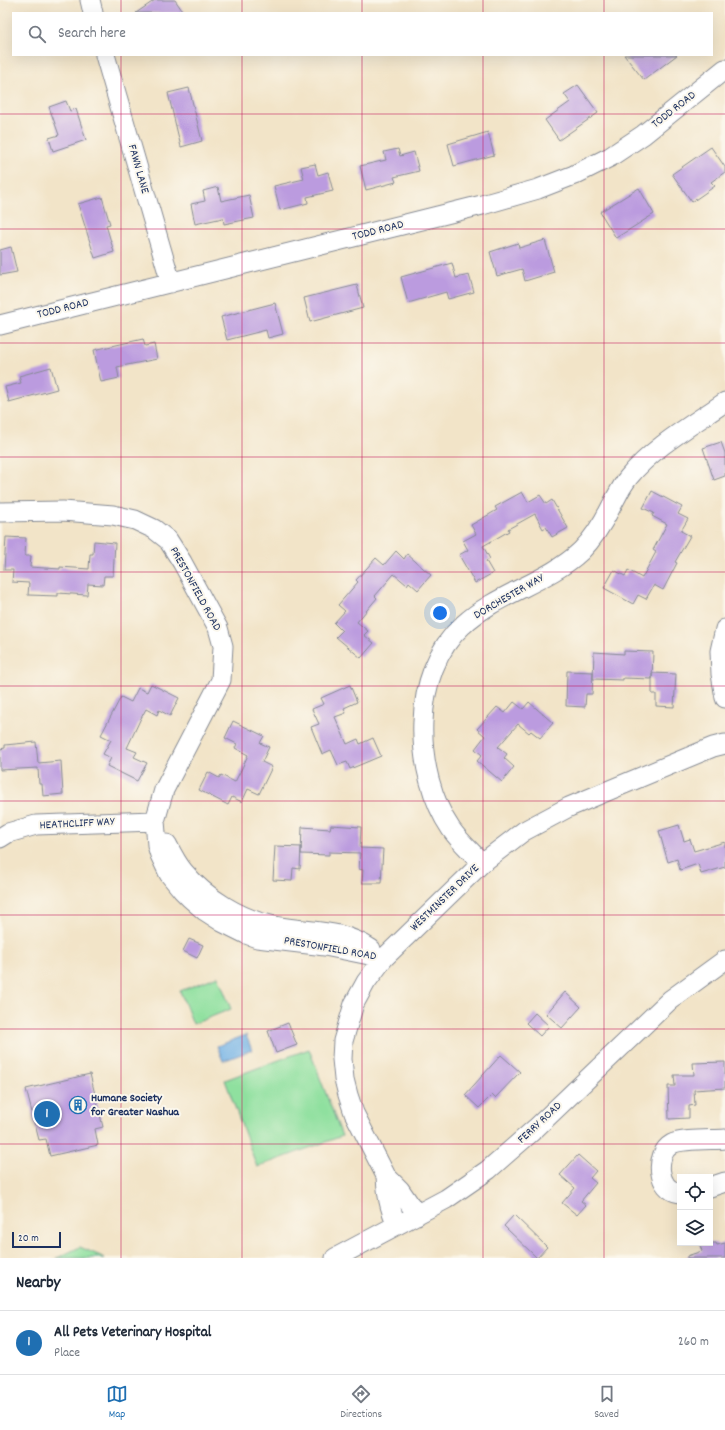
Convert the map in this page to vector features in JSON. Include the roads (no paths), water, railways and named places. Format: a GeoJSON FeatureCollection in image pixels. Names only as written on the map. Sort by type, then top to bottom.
{"type":"FeatureCollection","features":[{"type":"Feature","properties":{"kind":"street"},"geometry":{"type":"LineString","coordinates":[[90,0],[93,12]]}},
{"type":"Feature","properties":{"kind":"street","name":"FAWN LANE"},"geometry":{"type":"LineString","coordinates":[[105,56],[171,283]]}},
{"type":"Feature","properties":{"kind":"street","name":"TODD ROAD"},"geometry":{"type":"LineString","coordinates":[[0,325],[482,205],[538,189],[574,175],[610,157],[643,135],[725,70]]}},
{"type":"Feature","properties":{"kind":"street","name":"DORCHESTER WAY"},"geometry":{"type":"LineString","coordinates":[[482,863],[451,829],[432,790],[428,774],[423,735],[423,715],[430,676],[439,655],[446,643],[463,624],[488,606],[556,569],[582,550],[595,534],[627,480],[638,466],[651,453],[725,402]]}},
{"type":"Feature","properties":{"kind":"street","name":"PRESTONFIELD ROAD"},"geometry":{"type":"LineString","coordinates":[[0,512],[63,511],[112,515],[135,520],[154,529],[168,540],[182,562],[218,628],[223,646],[220,680],[164,790],[155,821],[157,845],[169,874],[182,890],[205,911],[240,932],[257,938],[324,946],[384,958]]}},
{"type":"Feature","properties":{"kind":"street"},"geometry":{"type":"LineString","coordinates":[[725,629],[720,651],[721,674],[725,698]]}},
{"type":"Feature","properties":{"kind":"street","name":"WESTMINSTER DRIVE"},"geometry":{"type":"LineString","coordinates":[[417,1215],[400,1190],[386,1176],[352,1107],[344,1080],[342,1059],[343,1041],[354,1004],[366,982],[384,958],[482,863],[524,831],[576,804],[713,747],[725,744]]}},
{"type":"Feature","properties":{"kind":"street","name":"HEATHCLIFF WAY"},"geometry":{"type":"LineString","coordinates":[[0,838],[8,834],[36,826],[155,821]]}},
{"type":"Feature","properties":{"kind":"street","name":"FERRY ROAD"},"geometry":{"type":"LineString","coordinates":[[335,1258],[446,1199],[488,1170],[536,1128],[670,1000],[725,960]]}},
{"type":"Feature","properties":{"kind":"street"},"geometry":{"type":"LineString","coordinates":[[677,1192],[670,1189],[661,1175],[660,1166],[665,1150],[672,1144],[682,1141],[725,1139]]}},
{"type":"Feature","properties":{"kind":"street","name":"WESTMINSTER DRIVE"},"geometry":{"type":"LineString","coordinates":[[386,1176],[387,1195],[396,1225]]}},
{"type":"Feature","properties":{"kind":"street"},"geometry":{"type":"LineString","coordinates":[[713,1186],[725,1182]]}},
{"type":"Feature","properties":{"kind":"water"},"geometry":{"type":"Polygon","coordinates":[[[246,1035],[252,1050],[223,1061],[217,1046],[246,1035]]]}},
{"type":"Feature","properties":{"kind":"place","name":"Humane Society for Greater Nashua"},"geometry":{"type":"Point","coordinates":[78,1105]}},
{"type":"Feature","properties":{"kind":"place","name":"All Pets Veterinary Hospital"},"geometry":{"type":"Point","coordinates":[47,1114]}}]}
